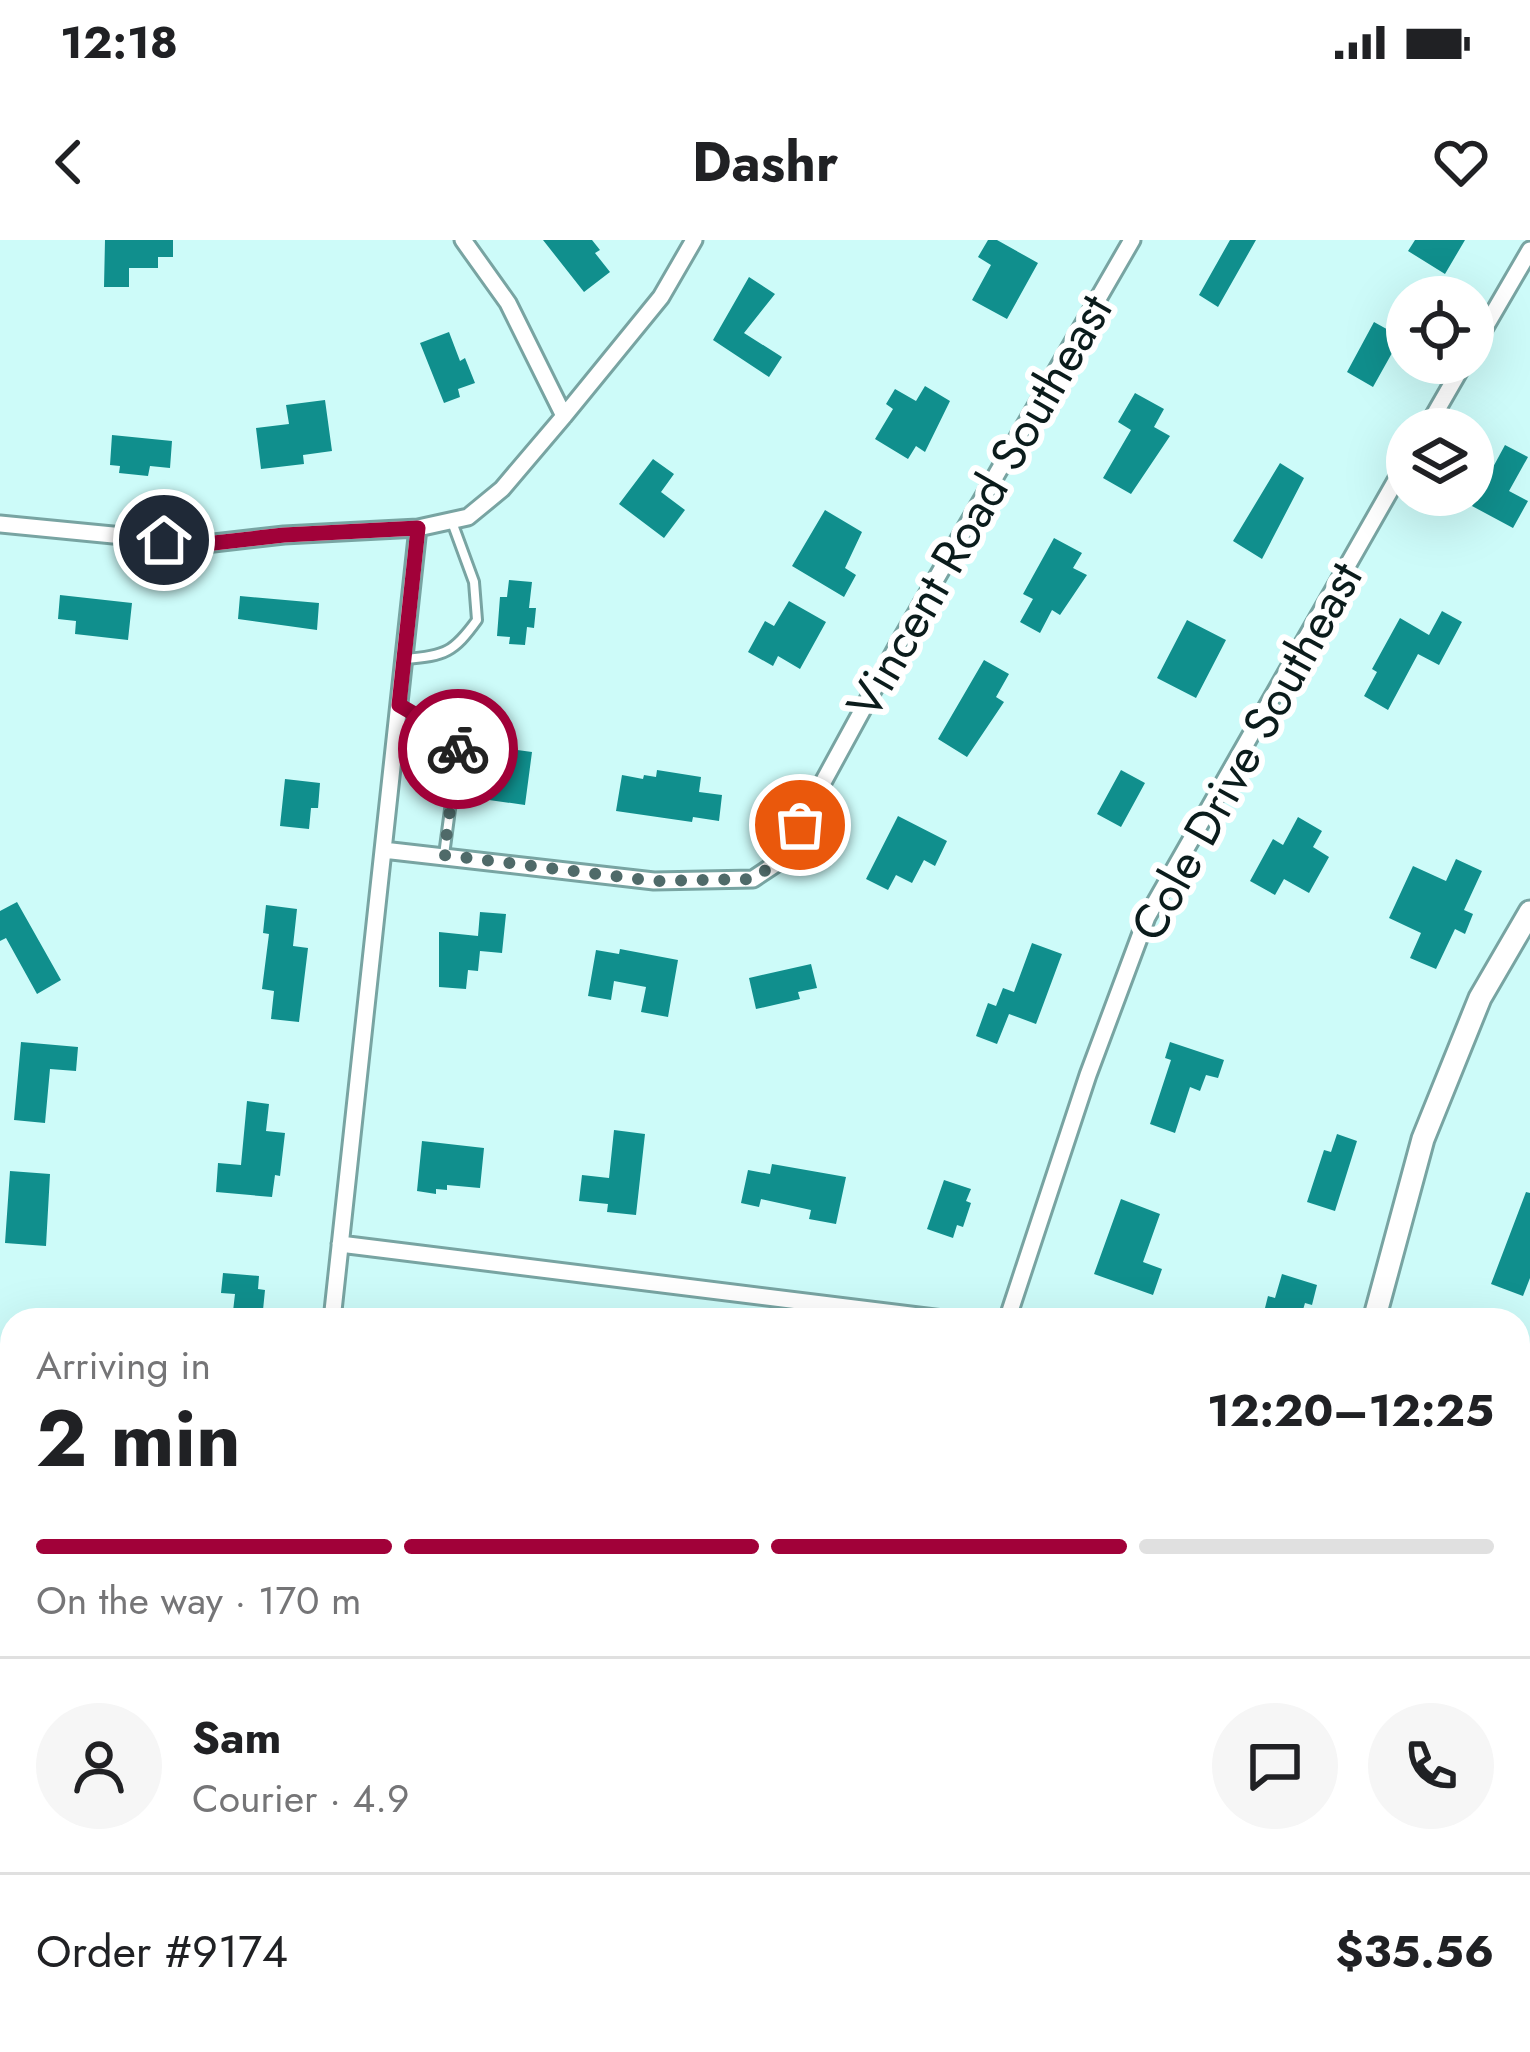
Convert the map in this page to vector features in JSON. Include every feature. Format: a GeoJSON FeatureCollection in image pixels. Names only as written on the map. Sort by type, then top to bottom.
{"type":"FeatureCollection","features":[{"type":"Feature","properties":{"kind":"main road"},"geometry":{"type":"LineString","coordinates":[[1377,1308],[1423,1139],[1480,998],[1530,912]]}},
{"type":"Feature","properties":{"kind":"street"},"geometry":{"type":"LineString","coordinates":[[463,240],[508,303],[564,416]]}},
{"type":"Feature","properties":{"kind":"street"},"geometry":{"type":"LineString","coordinates":[[0,524],[205,544],[418,528],[468,517],[502,489],[564,416],[661,297],[694,240]]}},
{"type":"Feature","properties":{"kind":"street","name":"Vincent Road Southeast"},"geometry":{"type":"LineString","coordinates":[[383,850],[654,881],[753,879],[779,861],[1132,240]]}},
{"type":"Feature","properties":{"kind":"street"},"geometry":{"type":"LineString","coordinates":[[1494,312],[1530,250]]}},
{"type":"Feature","properties":{"kind":"street","name":"Cole Drive Southeast"},"geometry":{"type":"LineString","coordinates":[[1011,1308],[1147,917],[1386,498]]}},
{"type":"Feature","properties":{"kind":"street"},"geometry":{"type":"LineString","coordinates":[[333,1308],[418,528]]}},
{"type":"Feature","properties":{"kind":"street"},"geometry":{"type":"LineString","coordinates":[[340,1244],[855,1308]]}},
{"type":"Feature","properties":{"kind":"lane"},"geometry":{"type":"LineString","coordinates":[[404,659],[442,656],[461,642],[477,620],[474,582],[452,520]]}},
{"type":"Feature","properties":{"kind":"lane"},"geometry":{"type":"LineString","coordinates":[[399,705],[458,749],[444,855]]}},
{"type":"Feature","properties":{"kind":"building"},"geometry":{"type":"Polygon","coordinates":[[[105,240],[173,240],[173,257],[158,257],[158,268],[129,268],[129,287],[104,287],[105,240]]]}},
{"type":"Feature","properties":{"kind":"building"},"geometry":{"type":"Polygon","coordinates":[[[543,240],[592,240],[600,250],[595,253],[610,272],[584,292],[543,240]]]}},
{"type":"Feature","properties":{"kind":"building"},"geometry":{"type":"Polygon","coordinates":[[[988,240],[997,240],[1038,263],[1007,319],[972,300],[991,265],[978,257],[988,240]]]}},
{"type":"Feature","properties":{"kind":"building"},"geometry":{"type":"Polygon","coordinates":[[[1230,240],[1256,240],[1218,307],[1199,295],[1230,240]]]}},
{"type":"Feature","properties":{"kind":"building"},"geometry":{"type":"Polygon","coordinates":[[[1415,240],[1465,240],[1445,274],[1408,251],[1415,240]]]}},
{"type":"Feature","properties":{"kind":"building"},"geometry":{"type":"Polygon","coordinates":[[[749,277],[775,294],[744,333],[782,357],[769,377],[713,340],[749,277]]]}},
{"type":"Feature","properties":{"kind":"building"},"geometry":{"type":"Polygon","coordinates":[[[1374,322],[1386,329],[1386,364],[1373,387],[1347,372],[1374,322]]]}},
{"type":"Feature","properties":{"kind":"building"},"geometry":{"type":"Polygon","coordinates":[[[449,332],[475,383],[458,389],[460,397],[444,403],[420,343],[449,332]]]}},
{"type":"Feature","properties":{"kind":"building"},"geometry":{"type":"Polygon","coordinates":[[[925,386],[950,401],[925,452],[916,446],[908,459],[875,439],[893,409],[886,404],[895,389],[916,401],[925,386]]]}},
{"type":"Feature","properties":{"kind":"building"},"geometry":{"type":"Polygon","coordinates":[[[1135,393],[1164,409],[1154,427],[1170,436],[1131,494],[1103,478],[1131,430],[1118,422],[1135,393]]]}},
{"type":"Feature","properties":{"kind":"building"},"geometry":{"type":"Polygon","coordinates":[[[325,400],[332,451],[303,455],[304,464],[261,469],[256,428],[289,424],[286,405],[325,400]]]}},
{"type":"Feature","properties":{"kind":"building"},"geometry":{"type":"Polygon","coordinates":[[[112,435],[172,441],[170,468],[150,466],[148,476],[119,473],[120,466],[110,465],[112,435]]]}},
{"type":"Feature","properties":{"kind":"building"},"geometry":{"type":"Polygon","coordinates":[[[1505,445],[1528,457],[1509,491],[1528,501],[1513,528],[1491,516],[1494,465],[1505,445]]]}},
{"type":"Feature","properties":{"kind":"building"},"geometry":{"type":"Polygon","coordinates":[[[653,459],[674,474],[661,492],[685,510],[664,538],[619,504],[653,459]]]}},
{"type":"Feature","properties":{"kind":"building"},"geometry":{"type":"Polygon","coordinates":[[[1280,463],[1304,478],[1262,559],[1233,541],[1280,463]]]}},
{"type":"Feature","properties":{"kind":"building"},"geometry":{"type":"Polygon","coordinates":[[[825,510],[862,532],[845,568],[856,575],[844,597],[792,566],[825,510]]]}},
{"type":"Feature","properties":{"kind":"building"},"geometry":{"type":"Polygon","coordinates":[[[1054,538],[1082,553],[1073,568],[1087,575],[1060,615],[1052,610],[1040,633],[1020,622],[1033,599],[1023,594],[1054,538]]]}},
{"type":"Feature","properties":{"kind":"building"},"geometry":{"type":"Polygon","coordinates":[[[509,580],[532,582],[529,608],[536,608],[534,628],[527,627],[525,645],[509,644],[510,637],[497,636],[500,597],[507,597],[509,580]]]}},
{"type":"Feature","properties":{"kind":"building"},"geometry":{"type":"Polygon","coordinates":[[[60,595],[132,603],[128,640],[75,634],[76,621],[58,619],[60,595]]]}},
{"type":"Feature","properties":{"kind":"building"},"geometry":{"type":"Polygon","coordinates":[[[240,596],[319,603],[317,630],[238,619],[240,596]]]}},
{"type":"Feature","properties":{"kind":"building"},"geometry":{"type":"Polygon","coordinates":[[[789,601],[826,622],[800,669],[778,656],[773,666],[748,652],[765,621],[774,626],[789,601]]]}},
{"type":"Feature","properties":{"kind":"building"},"geometry":{"type":"Polygon","coordinates":[[[1442,611],[1462,622],[1439,665],[1418,654],[1388,710],[1364,696],[1377,672],[1372,669],[1400,618],[1429,635],[1442,611]]]}},
{"type":"Feature","properties":{"kind":"building"},"geometry":{"type":"Polygon","coordinates":[[[1187,620],[1226,640],[1196,698],[1157,678],[1187,620]]]}},
{"type":"Feature","properties":{"kind":"building"},"geometry":{"type":"Polygon","coordinates":[[[984,660],[1009,674],[996,697],[1004,702],[967,757],[938,739],[984,660]]]}},
{"type":"Feature","properties":{"kind":"building"},"geometry":{"type":"Polygon","coordinates":[[[510,749],[532,752],[525,805],[468,797],[474,751],[509,756],[510,749]]]}},
{"type":"Feature","properties":{"kind":"building"},"geometry":{"type":"Polygon","coordinates":[[[657,770],[701,777],[699,792],[722,795],[719,821],[693,817],[692,822],[616,811],[622,775],[643,779],[644,775],[656,777],[657,770]]]}},
{"type":"Feature","properties":{"kind":"building"},"geometry":{"type":"Polygon","coordinates":[[[1121,770],[1145,783],[1121,827],[1097,814],[1121,770]]]}},
{"type":"Feature","properties":{"kind":"building"},"geometry":{"type":"Polygon","coordinates":[[[285,779],[320,783],[318,808],[311,808],[309,829],[280,826],[285,779]]]}},
{"type":"Feature","properties":{"kind":"building"},"geometry":{"type":"Polygon","coordinates":[[[898,816],[947,841],[935,866],[924,860],[912,883],[896,875],[888,890],[866,879],[898,816]]]}},
{"type":"Feature","properties":{"kind":"building"},"geometry":{"type":"Polygon","coordinates":[[[1298,817],[1322,831],[1313,847],[1329,857],[1309,893],[1284,879],[1275,895],[1250,881],[1273,839],[1283,845],[1298,817]]]}},
{"type":"Feature","properties":{"kind":"building"},"geometry":{"type":"Polygon","coordinates":[[[1456,859],[1482,871],[1464,910],[1473,914],[1465,934],[1455,929],[1436,969],[1410,958],[1421,933],[1389,918],[1413,866],[1446,881],[1456,859]]]}},
{"type":"Feature","properties":{"kind":"building"},"geometry":{"type":"Polygon","coordinates":[[[17,902],[61,980],[37,994],[6,938],[0,941],[0,911],[17,902]]]}},
{"type":"Feature","properties":{"kind":"building"},"geometry":{"type":"Polygon","coordinates":[[[266,905],[297,909],[293,946],[308,948],[299,1022],[271,1019],[274,991],[262,989],[269,934],[263,933],[266,905]]]}},
{"type":"Feature","properties":{"kind":"building"},"geometry":{"type":"Polygon","coordinates":[[[480,912],[506,914],[502,953],[480,951],[478,971],[468,970],[466,989],[439,987],[439,932],[478,936],[480,912]]]}},
{"type":"Feature","properties":{"kind":"building"},"geometry":{"type":"Polygon","coordinates":[[[1032,943],[1062,954],[1036,1024],[1009,1014],[997,1044],[976,1036],[988,1003],[996,1006],[1003,988],[1014,992],[1032,943]]]}},
{"type":"Feature","properties":{"kind":"building"},"geometry":{"type":"Polygon","coordinates":[[[620,949],[678,960],[668,1017],[641,1012],[646,987],[614,981],[611,1000],[588,996],[596,950],[619,954],[620,949]]]}},
{"type":"Feature","properties":{"kind":"building"},"geometry":{"type":"Polygon","coordinates":[[[811,964],[817,988],[798,992],[800,999],[756,1009],[749,978],[811,964]]]}},
{"type":"Feature","properties":{"kind":"building"},"geometry":{"type":"Polygon","coordinates":[[[21,1042],[78,1047],[76,1071],[50,1069],[45,1123],[14,1120],[21,1042]]]}},
{"type":"Feature","properties":{"kind":"building"},"geometry":{"type":"Polygon","coordinates":[[[1170,1042],[1224,1060],[1218,1078],[1206,1075],[1200,1091],[1190,1087],[1175,1133],[1150,1124],[1171,1060],[1165,1058],[1170,1042]]]}},
{"type":"Feature","properties":{"kind":"building"},"geometry":{"type":"Polygon","coordinates":[[[247,1101],[269,1104],[266,1131],[285,1133],[280,1176],[275,1175],[272,1197],[216,1192],[218,1163],[241,1165],[247,1101]]]}},
{"type":"Feature","properties":{"kind":"building"},"geometry":{"type":"Polygon","coordinates":[[[614,1130],[645,1134],[636,1215],[607,1212],[608,1204],[579,1201],[582,1175],[609,1178],[614,1130]]]}},
{"type":"Feature","properties":{"kind":"building"},"geometry":{"type":"Polygon","coordinates":[[[1337,1134],[1357,1141],[1335,1211],[1307,1202],[1324,1150],[1331,1152],[1337,1134]]]}},
{"type":"Feature","properties":{"kind":"building"},"geometry":{"type":"Polygon","coordinates":[[[422,1141],[484,1148],[480,1188],[447,1185],[447,1190],[436,1189],[436,1194],[417,1191],[422,1141]]]}},
{"type":"Feature","properties":{"kind":"building"},"geometry":{"type":"Polygon","coordinates":[[[772,1164],[846,1177],[836,1224],[809,1219],[811,1210],[761,1199],[759,1207],[741,1203],[748,1170],[770,1174],[772,1164]]]}},
{"type":"Feature","properties":{"kind":"building"},"geometry":{"type":"Polygon","coordinates":[[[10,1171],[50,1174],[46,1246],[5,1243],[10,1171]]]}},
{"type":"Feature","properties":{"kind":"building"},"geometry":{"type":"Polygon","coordinates":[[[944,1180],[971,1189],[963,1227],[957,1225],[953,1238],[927,1229],[944,1180]]]}},
{"type":"Feature","properties":{"kind":"building"},"geometry":{"type":"Polygon","coordinates":[[[1526,1192],[1530,1193],[1530,1278],[1523,1296],[1491,1284],[1526,1192]]]}},
{"type":"Feature","properties":{"kind":"building"},"geometry":{"type":"Polygon","coordinates":[[[1121,1199],[1160,1214],[1143,1262],[1162,1269],[1153,1295],[1094,1274],[1121,1199]]]}},
{"type":"Feature","properties":{"kind":"building"},"geometry":{"type":"Polygon","coordinates":[[[223,1273],[259,1276],[258,1289],[265,1290],[263,1308],[233,1308],[235,1294],[221,1293],[223,1273]]]}},
{"type":"Feature","properties":{"kind":"building"},"geometry":{"type":"Polygon","coordinates":[[[1282,1274],[1317,1285],[1312,1305],[1305,1303],[1304,1308],[1265,1308],[1268,1296],[1275,1298],[1282,1274]]]}},
{"type":"Feature","properties":{"kind":"way so far"},"geometry":{"type":"LineString","coordinates":[[458,749],[444,855],[654,881],[753,879],[779,861],[800,825]]}},
{"type":"Feature","properties":{"kind":"route"},"geometry":{"type":"LineString","coordinates":[[164,540],[205,544],[418,528],[399,705],[458,749]]}}]}
